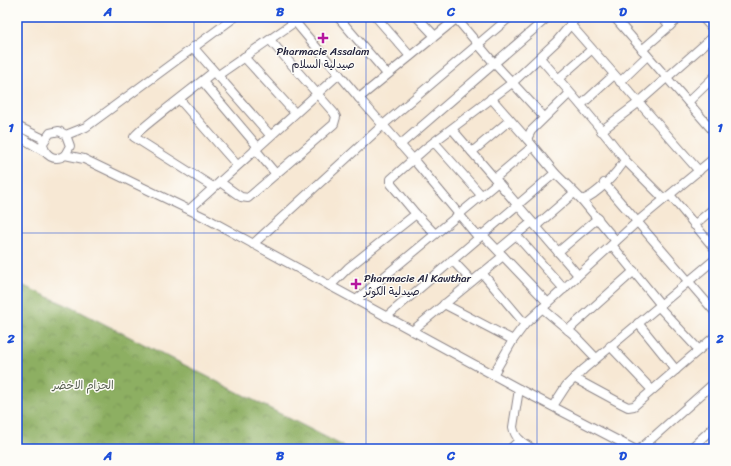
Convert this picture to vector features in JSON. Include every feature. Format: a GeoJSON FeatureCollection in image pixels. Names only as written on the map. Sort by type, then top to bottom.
{"type":"FeatureCollection","features":[{"type":"Feature","properties":{"kind":"street"},"geometry":{"type":"LineString","coordinates":[[45,152],[43,143],[44,139],[54,131],[59,131],[66,135],[78,132],[235,17]]}},
{"type":"Feature","properties":{"kind":"street"},"geometry":{"type":"LineString","coordinates":[[213,187],[134,137],[148,123],[203,82],[270,40],[293,20],[302,17]]}},
{"type":"Feature","properties":{"kind":"street"},"geometry":{"type":"LineString","coordinates":[[338,17],[387,74]]}},
{"type":"Feature","properties":{"kind":"street"},"geometry":{"type":"LineString","coordinates":[[376,17],[410,56]]}},
{"type":"Feature","properties":{"kind":"street"},"geometry":{"type":"LineString","coordinates":[[417,17],[434,35]]}},
{"type":"Feature","properties":{"kind":"street"},"geometry":{"type":"LineString","coordinates":[[253,244],[382,125],[479,45],[510,17]]}},
{"type":"Feature","properties":{"kind":"street"},"geometry":{"type":"LineString","coordinates":[[400,144],[548,17]]}},
{"type":"Feature","properties":{"kind":"street"},"geometry":{"type":"LineString","coordinates":[[435,234],[416,214],[391,181],[413,159],[512,83],[540,58],[578,17]]}},
{"type":"Feature","properties":{"kind":"street"},"geometry":{"type":"LineString","coordinates":[[614,17],[714,132]]}},
{"type":"Feature","properties":{"kind":"street"},"geometry":{"type":"LineString","coordinates":[[662,17],[670,26]]}},
{"type":"Feature","properties":{"kind":"street"},"geometry":{"type":"LineString","coordinates":[[581,105],[617,78],[645,53],[680,17]]}},
{"type":"Feature","properties":{"kind":"street"},"geometry":{"type":"LineString","coordinates":[[702,17],[714,30]]}},
{"type":"Feature","properties":{"kind":"street"},"geometry":{"type":"LineString","coordinates":[[358,98],[455,18],[544,117]]}},
{"type":"Feature","properties":{"kind":"street"},"geometry":{"type":"LineString","coordinates":[[293,20],[358,98],[460,213],[480,235],[500,253],[545,306],[596,358]]}},
{"type":"Feature","properties":{"kind":"street"},"geometry":{"type":"LineString","coordinates":[[570,24],[591,50],[699,171]]}},
{"type":"Feature","properties":{"kind":"street"},"geometry":{"type":"LineString","coordinates":[[601,131],[638,103],[714,36]]}},
{"type":"Feature","properties":{"kind":"street"},"geometry":{"type":"LineString","coordinates":[[220,182],[241,197],[248,198],[334,124],[336,117],[270,40]]}},
{"type":"Feature","properties":{"kind":"street"},"geometry":{"type":"LineString","coordinates":[[193,47],[215,74],[270,135]]}},
{"type":"Feature","properties":{"kind":"street"},"geometry":{"type":"LineString","coordinates":[[558,79],[591,50]]}},
{"type":"Feature","properties":{"kind":"street"},"geometry":{"type":"LineString","coordinates":[[244,57],[295,112]]}},
{"type":"Feature","properties":{"kind":"street"},"geometry":{"type":"LineString","coordinates":[[540,58],[581,105],[625,160],[667,197],[713,246]]}},
{"type":"Feature","properties":{"kind":"street"},"geometry":{"type":"LineString","coordinates":[[190,210],[295,112],[339,74]]}},
{"type":"Feature","properties":{"kind":"street"},"geometry":{"type":"LineString","coordinates":[[688,102],[714,77]]}},
{"type":"Feature","properties":{"kind":"street"},"geometry":{"type":"LineString","coordinates":[[203,82],[276,174]]}},
{"type":"Feature","properties":{"kind":"street"},"geometry":{"type":"LineString","coordinates":[[527,139],[531,131],[544,117],[570,93]]}},
{"type":"Feature","properties":{"kind":"street"},"geometry":{"type":"LineString","coordinates":[[491,98],[555,173],[598,218],[614,243],[660,306],[699,350]]}},
{"type":"Feature","properties":{"kind":"street"},"geometry":{"type":"LineString","coordinates":[[180,100],[237,165]]}},
{"type":"Feature","properties":{"kind":"street"},"geometry":{"type":"LineString","coordinates":[[472,152],[510,120]]}},
{"type":"Feature","properties":{"kind":"street"},"geometry":{"type":"LineString","coordinates":[[17,126],[44,139]]}},
{"type":"Feature","properties":{"kind":"street"},"geometry":{"type":"LineString","coordinates":[[452,128],[578,276]]}},
{"type":"Feature","properties":{"kind":"street"},"geometry":{"type":"LineString","coordinates":[[17,135],[52,158],[61,158],[68,150],[78,132]]}},
{"type":"Feature","properties":{"kind":"street"},"geometry":{"type":"LineString","coordinates":[[66,135],[68,150]]}},
{"type":"Feature","properties":{"kind":"street"},"geometry":{"type":"LineString","coordinates":[[434,142],[482,196]]}},
{"type":"Feature","properties":{"kind":"street"},"geometry":{"type":"LineString","coordinates":[[356,300],[482,196],[496,180],[532,147]]}},
{"type":"Feature","properties":{"kind":"street"},"geometry":{"type":"LineString","coordinates":[[68,150],[190,210],[493,375],[634,449]]}},
{"type":"Feature","properties":{"kind":"street"},"geometry":{"type":"LineString","coordinates":[[493,375],[513,340],[525,324],[638,221],[714,158]]}},
{"type":"Feature","properties":{"kind":"street"},"geometry":{"type":"LineString","coordinates":[[582,200],[604,184],[618,171],[625,160]]}},
{"type":"Feature","properties":{"kind":"street"},"geometry":{"type":"LineString","coordinates":[[386,317],[480,235],[555,173]]}},
{"type":"Feature","properties":{"kind":"street"},"geometry":{"type":"LineString","coordinates":[[604,184],[638,221],[688,283],[714,311]]}},
{"type":"Feature","properties":{"kind":"street"},"geometry":{"type":"LineString","coordinates":[[412,331],[482,273],[516,234],[534,224],[574,193]]}},
{"type":"Feature","properties":{"kind":"street"},"geometry":{"type":"LineString","coordinates":[[694,225],[714,208]]}},
{"type":"Feature","properties":{"kind":"street"},"geometry":{"type":"LineString","coordinates":[[330,286],[348,268],[416,214]]}},
{"type":"Feature","properties":{"kind":"street"},"geometry":{"type":"LineString","coordinates":[[558,252],[598,218]]}},
{"type":"Feature","properties":{"kind":"street"},"geometry":{"type":"LineString","coordinates":[[516,234],[564,289]]}},
{"type":"Feature","properties":{"kind":"street"},"geometry":{"type":"LineString","coordinates":[[452,260],[472,281]]}},
{"type":"Feature","properties":{"kind":"street"},"geometry":{"type":"LineString","coordinates":[[553,406],[562,391],[596,358],[714,260]]}},
{"type":"Feature","properties":{"kind":"street"},"geometry":{"type":"LineString","coordinates":[[568,330],[634,271]]}},
{"type":"Feature","properties":{"kind":"street"},"geometry":{"type":"LineString","coordinates":[[482,273],[525,324]]}},
{"type":"Feature","properties":{"kind":"street"},"geometry":{"type":"LineString","coordinates":[[444,304],[513,340]]}},
{"type":"Feature","properties":{"kind":"street"},"geometry":{"type":"LineString","coordinates":[[638,323],[676,370]]}},
{"type":"Feature","properties":{"kind":"street"},"geometry":{"type":"LineString","coordinates":[[574,378],[628,407],[634,406],[714,337]]}},
{"type":"Feature","properties":{"kind":"street"},"geometry":{"type":"LineString","coordinates":[[610,346],[652,390]]}},
{"type":"Feature","properties":{"kind":"street"},"geometry":{"type":"LineString","coordinates":[[640,449],[713,386]]}},
{"type":"Feature","properties":{"kind":"street"},"geometry":{"type":"LineString","coordinates":[[519,388],[513,427],[514,432],[520,440],[533,449]]}},
{"type":"Feature","properties":{"kind":"street"},"geometry":{"type":"LineString","coordinates":[[690,449],[714,428]]}},
{"type":"Feature","properties":{"kind":"street"},"geometry":{"type":"LineString","coordinates":[[510,449],[520,440]]}},
{"type":"Feature","properties":{"kind":"green space","name":"الحزام الاخضر"},"geometry":{"type":"Polygon","coordinates":[[[17,283],[73,308],[349,449],[17,449],[17,283]]]}},
{"type":"Feature","properties":{"kind":"place","name":"Pharmacie Assalam صيدلية السلام"},"geometry":{"type":"Point","coordinates":[323,38]}},
{"type":"Feature","properties":{"kind":"place","name":"Pharmacie Al Kawthar صيدلية الكوثر"},"geometry":{"type":"Point","coordinates":[356,284]}}]}
